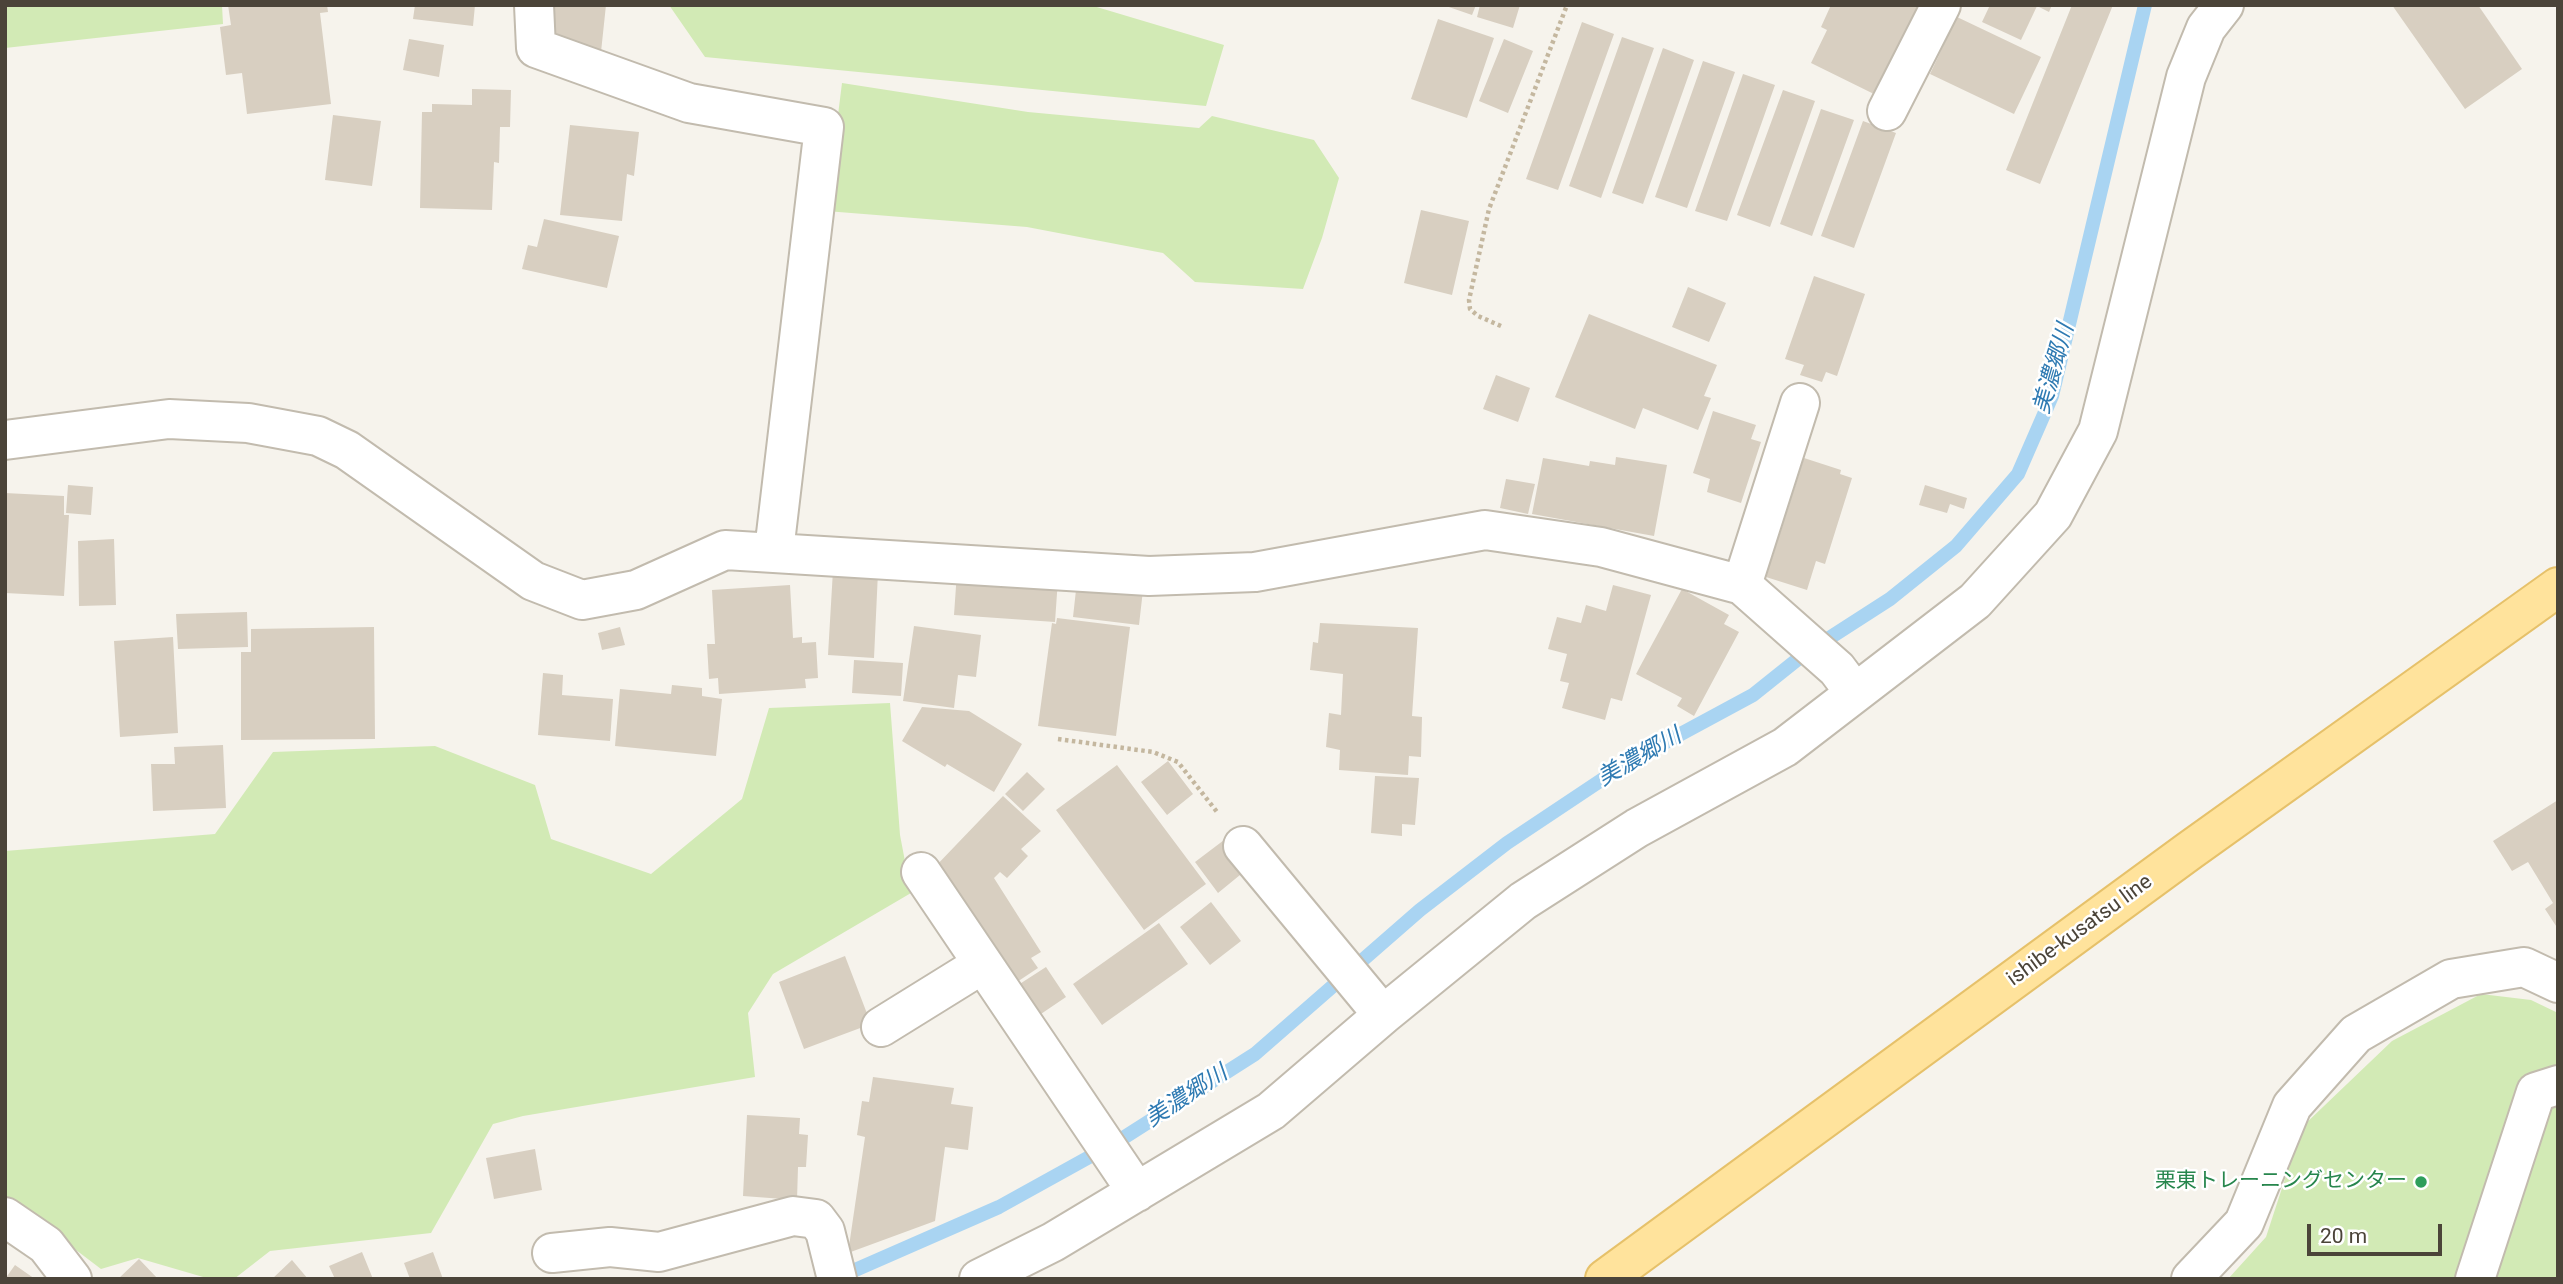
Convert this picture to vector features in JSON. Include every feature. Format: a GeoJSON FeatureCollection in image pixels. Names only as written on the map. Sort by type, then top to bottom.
{"type":"FeatureCollection","features":[{"type":"Feature","properties":{"kind":"main road","name":"ishibe-kusatsu line"},"geometry":{"type":"LineString","coordinates":[[1605,1279],[2189,851],[2558,587]]}},
{"type":"Feature","properties":{"kind":"street"},"geometry":{"type":"LineString","coordinates":[[534,5],[536,48],[689,103],[824,127],[774,551]]}},
{"type":"Feature","properties":{"kind":"street"},"geometry":{"type":"LineString","coordinates":[[1887,111],[1941,5]]}},
{"type":"Feature","properties":{"kind":"street"},"geometry":{"type":"LineString","coordinates":[[979,1279],[1053,1242],[1131,1182],[1271,1111],[1375,1005],[1523,901],[1637,828],[1785,747],[1846,681],[1975,601],[2053,515],[2098,431],[2186,77],[2206,28],[2224,5]]}},
{"type":"Feature","properties":{"kind":"street"},"geometry":{"type":"LineString","coordinates":[[1742,585],[1800,403]]}},
{"type":"Feature","properties":{"kind":"street"},"geometry":{"type":"LineString","coordinates":[[5,440],[169,419],[248,423],[318,436],[347,450],[533,582],[582,600],[636,590],[725,550],[1149,576],[1255,572],[1485,530],[1601,547],[1742,585],[1846,681]]}},
{"type":"Feature","properties":{"kind":"street"},"geometry":{"type":"LineString","coordinates":[[1243,846],[1375,1005]]}},
{"type":"Feature","properties":{"kind":"street"},"geometry":{"type":"LineString","coordinates":[[921,872],[981,965],[1131,1182]]}},
{"type":"Feature","properties":{"kind":"street"},"geometry":{"type":"LineString","coordinates":[[881,1027],[981,965]]}},
{"type":"Feature","properties":{"kind":"street"},"geometry":{"type":"LineString","coordinates":[[2192,1279],[2244,1223],[2292,1106],[2356,1034],[2451,979],[2524,967],[2558,983]]}},
{"type":"Feature","properties":{"kind":"street"},"geometry":{"type":"LineString","coordinates":[[2475,1279],[2536,1092],[2558,1085]]}},
{"type":"Feature","properties":{"kind":"street"},"geometry":{"type":"LineString","coordinates":[[552,1253],[610,1247],[659,1252],[793,1216],[816,1219],[825,1231],[835,1272]]}},
{"type":"Feature","properties":{"kind":"street"},"geometry":{"type":"LineString","coordinates":[[5,1217],[46,1245],[72,1279]]}},
{"type":"Feature","properties":{"kind":"path"},"geometry":{"type":"LineString","coordinates":[[1501,326],[1478,316],[1470,309],[1469,300],[1489,209],[1567,5]]}},
{"type":"Feature","properties":{"kind":"path"},"geometry":{"type":"LineString","coordinates":[[1058,739],[1153,752],[1178,762],[1243,846]]}},
{"type":"Feature","properties":{"kind":"green space"},"geometry":{"type":"Polygon","coordinates":[[[5,5],[222,5],[223,24],[5,48],[5,5]]]}},
{"type":"Feature","properties":{"kind":"green space"},"geometry":{"type":"Polygon","coordinates":[[[669,5],[1090,5],[1224,45],[1206,106],[705,57],[669,5]]]}},
{"type":"Feature","properties":{"kind":"green space"},"geometry":{"type":"Polygon","coordinates":[[[842,83],[1028,112],[1199,128],[1212,116],[1314,140],[1339,178],[1322,238],[1303,289],[1195,282],[1163,253],[1027,227],[826,211],[842,83]]]}},
{"type":"Feature","properties":{"kind":"green space"},"geometry":{"type":"Polygon","coordinates":[[[890,703],[900,835],[911,893],[773,974],[748,1013],[755,1077],[523,1116],[493,1124],[431,1233],[270,1251],[234,1279],[210,1279],[138,1258],[101,1269],[5,1196],[5,851],[215,834],[273,752],[435,746],[535,785],[551,839],[651,874],[742,799],[769,708],[890,703]]]}},
{"type":"Feature","properties":{"kind":"green space","name":"栗東トレーニングセンター"},"geometry":{"type":"Polygon","coordinates":[[[2481,994],[2531,1000],[2558,1013],[2558,1279],[2228,1279],[2266,1237],[2302,1127],[2392,1041],[2481,994]]]}},
{"type":"Feature","properties":{"kind":"building"},"geometry":{"type":"Polygon","coordinates":[[[228,5],[327,5],[328,12],[320,13],[331,104],[247,114],[242,73],[226,75],[220,27],[231,25],[228,5]]]}},
{"type":"Feature","properties":{"kind":"building"},"geometry":{"type":"Polygon","coordinates":[[[415,5],[475,5],[473,26],[413,19],[415,5]]]}},
{"type":"Feature","properties":{"kind":"building"},"geometry":{"type":"Polygon","coordinates":[[[553,5],[606,5],[601,52],[549,46],[553,5]]]}},
{"type":"Feature","properties":{"kind":"building"},"geometry":{"type":"Polygon","coordinates":[[[1443,5],[1476,5],[1472,15],[1443,5]]]}},
{"type":"Feature","properties":{"kind":"building"},"geometry":{"type":"Polygon","coordinates":[[[1480,5],[1520,5],[1513,28],[1477,17],[1480,5]]]}},
{"type":"Feature","properties":{"kind":"building"},"geometry":{"type":"Polygon","coordinates":[[[1831,5],[1923,5],[1880,97],[1811,63],[1827,30],[1821,27],[1831,5]]]}},
{"type":"Feature","properties":{"kind":"building"},"geometry":{"type":"Polygon","coordinates":[[[1990,5],[2052,5],[2049,12],[2037,6],[2021,40],[1982,22],[1990,5]]]}},
{"type":"Feature","properties":{"kind":"building"},"geometry":{"type":"Polygon","coordinates":[[[2072,5],[2113,5],[2040,184],[2006,170],[2072,5]]]}},
{"type":"Feature","properties":{"kind":"building"},"geometry":{"type":"Polygon","coordinates":[[[2392,5],[2478,5],[2522,69],[2465,109],[2392,5]]]}},
{"type":"Feature","properties":{"kind":"building"},"geometry":{"type":"Polygon","coordinates":[[[1957,17],[2041,57],[2014,114],[1930,74],[1957,17]]]}},
{"type":"Feature","properties":{"kind":"building"},"geometry":{"type":"Polygon","coordinates":[[[1438,19],[1494,38],[1467,118],[1411,99],[1438,19]]]}},
{"type":"Feature","properties":{"kind":"building"},"geometry":{"type":"Polygon","coordinates":[[[1582,22],[1614,34],[1558,190],[1526,179],[1582,22]]]}},
{"type":"Feature","properties":{"kind":"building"},"geometry":{"type":"Polygon","coordinates":[[[1622,37],[1654,48],[1601,198],[1569,186],[1622,37]]]}},
{"type":"Feature","properties":{"kind":"building"},"geometry":{"type":"Polygon","coordinates":[[[409,39],[444,45],[439,77],[403,70],[409,39]]]}},
{"type":"Feature","properties":{"kind":"building"},"geometry":{"type":"Polygon","coordinates":[[[1504,39],[1533,51],[1508,113],[1479,101],[1504,39]]]}},
{"type":"Feature","properties":{"kind":"building"},"geometry":{"type":"Polygon","coordinates":[[[1663,48],[1694,60],[1643,204],[1612,193],[1663,48]]]}},
{"type":"Feature","properties":{"kind":"building"},"geometry":{"type":"Polygon","coordinates":[[[1703,61],[1735,72],[1687,208],[1655,197],[1703,61]]]}},
{"type":"Feature","properties":{"kind":"building"},"geometry":{"type":"Polygon","coordinates":[[[1743,74],[1775,85],[1727,221],[1695,211],[1743,74]]]}},
{"type":"Feature","properties":{"kind":"building"},"geometry":{"type":"Polygon","coordinates":[[[472,89],[511,90],[510,127],[500,127],[499,163],[494,162],[492,210],[420,208],[422,112],[432,112],[432,104],[472,105],[472,89]]]}},
{"type":"Feature","properties":{"kind":"building"},"geometry":{"type":"Polygon","coordinates":[[[1783,90],[1815,101],[1770,227],[1737,215],[1783,90]]]}},
{"type":"Feature","properties":{"kind":"building"},"geometry":{"type":"Polygon","coordinates":[[[1821,109],[1854,120],[1812,236],[1780,224],[1821,109]]]}},
{"type":"Feature","properties":{"kind":"building"},"geometry":{"type":"Polygon","coordinates":[[[333,115],[381,121],[372,186],[325,180],[333,115]]]}},
{"type":"Feature","properties":{"kind":"building"},"geometry":{"type":"Polygon","coordinates":[[[1863,121],[1896,133],[1854,248],[1821,236],[1863,121]]]}},
{"type":"Feature","properties":{"kind":"building"},"geometry":{"type":"Polygon","coordinates":[[[570,125],[639,132],[634,176],[627,174],[622,221],[560,215],[570,125]]]}},
{"type":"Feature","properties":{"kind":"building"},"geometry":{"type":"Polygon","coordinates":[[[1421,210],[1469,221],[1452,295],[1404,283],[1421,210]]]}},
{"type":"Feature","properties":{"kind":"building"},"geometry":{"type":"Polygon","coordinates":[[[544,219],[619,236],[607,288],[522,269],[528,245],[537,247],[544,219]]]}},
{"type":"Feature","properties":{"kind":"building"},"geometry":{"type":"Polygon","coordinates":[[[1814,276],[1865,294],[1837,376],[1826,372],[1822,382],[1800,375],[1804,365],[1785,359],[1814,276]]]}},
{"type":"Feature","properties":{"kind":"building"},"geometry":{"type":"Polygon","coordinates":[[[1688,287],[1726,303],[1709,342],[1672,327],[1688,287]]]}},
{"type":"Feature","properties":{"kind":"building"},"geometry":{"type":"Polygon","coordinates":[[[1589,314],[1717,365],[1704,396],[1711,398],[1698,430],[1643,408],[1635,429],[1555,397],[1589,314]]]}},
{"type":"Feature","properties":{"kind":"building"},"geometry":{"type":"Polygon","coordinates":[[[1496,375],[1530,388],[1518,422],[1483,409],[1496,375]]]}},
{"type":"Feature","properties":{"kind":"building"},"geometry":{"type":"Polygon","coordinates":[[[1713,411],[1756,425],[1751,439],[1761,442],[1741,503],[1707,492],[1710,479],[1693,473],[1713,411]]]}},
{"type":"Feature","properties":{"kind":"building"},"geometry":{"type":"Polygon","coordinates":[[[1616,457],[1667,465],[1654,536],[1532,514],[1543,458],[1589,466],[1590,461],[1615,465],[1616,457]]]}},
{"type":"Feature","properties":{"kind":"building"},"geometry":{"type":"Polygon","coordinates":[[[1804,458],[1841,470],[1840,474],[1852,478],[1825,564],[1816,561],[1807,590],[1766,577],[1804,458]]]}},
{"type":"Feature","properties":{"kind":"building"},"geometry":{"type":"Polygon","coordinates":[[[1506,479],[1535,484],[1528,514],[1500,508],[1506,479]]]}},
{"type":"Feature","properties":{"kind":"building"},"geometry":{"type":"Polygon","coordinates":[[[68,485],[93,487],[91,515],[66,513],[68,485]]]}},
{"type":"Feature","properties":{"kind":"building"},"geometry":{"type":"Polygon","coordinates":[[[1925,485],[1967,498],[1964,509],[1950,504],[1947,513],[1919,505],[1925,485]]]}},
{"type":"Feature","properties":{"kind":"building"},"geometry":{"type":"Polygon","coordinates":[[[5,493],[64,496],[64,515],[69,515],[64,596],[5,593],[5,493]]]}},
{"type":"Feature","properties":{"kind":"building"},"geometry":{"type":"Polygon","coordinates":[[[114,539],[116,605],[79,606],[78,541],[114,539]]]}},
{"type":"Feature","properties":{"kind":"building"},"geometry":{"type":"Polygon","coordinates":[[[833,570],[878,572],[874,658],[828,655],[833,570]]]}},
{"type":"Feature","properties":{"kind":"building"},"geometry":{"type":"Polygon","coordinates":[[[957,572],[1058,579],[1055,622],[954,615],[957,572]]]}},
{"type":"Feature","properties":{"kind":"building"},"geometry":{"type":"Polygon","coordinates":[[[1077,581],[1143,590],[1139,625],[1073,617],[1077,581]]]}},
{"type":"Feature","properties":{"kind":"building"},"geometry":{"type":"Polygon","coordinates":[[[790,585],[793,638],[802,637],[802,643],[816,642],[818,678],[805,679],[806,688],[719,694],[718,678],[709,679],[707,644],[715,644],[712,590],[790,585]]]}},
{"type":"Feature","properties":{"kind":"building"},"geometry":{"type":"Polygon","coordinates":[[[1613,585],[1651,595],[1622,701],[1611,698],[1605,720],[1562,708],[1569,683],[1560,681],[1567,654],[1548,649],[1557,617],[1581,623],[1586,605],[1606,611],[1613,585]]]}},
{"type":"Feature","properties":{"kind":"building"},"geometry":{"type":"Polygon","coordinates":[[[1682,589],[1729,615],[1724,624],[1739,632],[1694,716],[1677,706],[1682,698],[1636,674],[1682,589]]]}},
{"type":"Feature","properties":{"kind":"building"},"geometry":{"type":"Polygon","coordinates":[[[247,612],[248,647],[178,649],[176,614],[247,612]]]}},
{"type":"Feature","properties":{"kind":"building"},"geometry":{"type":"Polygon","coordinates":[[[1057,618],[1130,627],[1116,736],[1038,726],[1052,623],[1056,624],[1057,618]]]}},
{"type":"Feature","properties":{"kind":"building"},"geometry":{"type":"Polygon","coordinates":[[[1320,623],[1418,628],[1412,716],[1422,717],[1421,757],[1409,756],[1408,775],[1339,770],[1340,750],[1326,747],[1329,713],[1341,715],[1343,674],[1310,670],[1313,642],[1318,643],[1320,623]]]}},
{"type":"Feature","properties":{"kind":"building"},"geometry":{"type":"Polygon","coordinates":[[[914,626],[981,635],[976,677],[958,675],[954,708],[903,701],[914,626]]]}},
{"type":"Feature","properties":{"kind":"building"},"geometry":{"type":"Polygon","coordinates":[[[374,627],[375,739],[241,740],[241,652],[251,652],[251,629],[374,627]]]}},
{"type":"Feature","properties":{"kind":"building"},"geometry":{"type":"Polygon","coordinates":[[[620,627],[625,645],[602,650],[598,633],[620,627]]]}},
{"type":"Feature","properties":{"kind":"building"},"geometry":{"type":"Polygon","coordinates":[[[173,637],[178,733],[120,737],[114,641],[173,637]]]}},
{"type":"Feature","properties":{"kind":"building"},"geometry":{"type":"Polygon","coordinates":[[[854,660],[903,663],[901,696],[852,693],[854,660]]]}},
{"type":"Feature","properties":{"kind":"building"},"geometry":{"type":"Polygon","coordinates":[[[543,673],[563,675],[562,695],[613,699],[610,741],[538,735],[543,673]]]}},
{"type":"Feature","properties":{"kind":"building"},"geometry":{"type":"Polygon","coordinates":[[[672,685],[702,688],[702,696],[722,699],[716,756],[615,746],[620,689],[671,694],[672,685]]]}},
{"type":"Feature","properties":{"kind":"building"},"geometry":{"type":"Polygon","coordinates":[[[922,707],[969,711],[1022,744],[994,792],[902,741],[922,707]]]}},
{"type":"Feature","properties":{"kind":"building"},"geometry":{"type":"Polygon","coordinates":[[[223,745],[226,808],[153,811],[151,764],[175,764],[174,747],[223,745]]]}},
{"type":"Feature","properties":{"kind":"building"},"geometry":{"type":"Polygon","coordinates":[[[1168,761],[1193,794],[1167,815],[1141,782],[1168,761]]]}},
{"type":"Feature","properties":{"kind":"building"},"geometry":{"type":"Polygon","coordinates":[[[1117,765],[1206,884],[1144,930],[1056,810],[1117,765]]]}},
{"type":"Feature","properties":{"kind":"building"},"geometry":{"type":"Polygon","coordinates":[[[1027,772],[1045,789],[1023,811],[1005,794],[1027,772]]]}},
{"type":"Feature","properties":{"kind":"building"},"geometry":{"type":"Polygon","coordinates":[[[1375,776],[1419,778],[1415,825],[1402,824],[1402,836],[1371,833],[1375,776]]]}},
{"type":"Feature","properties":{"kind":"building"},"geometry":{"type":"Polygon","coordinates":[[[1003,796],[1041,831],[1021,849],[1028,856],[1007,878],[1000,872],[994,878],[1041,952],[1031,958],[1038,968],[1014,984],[932,870],[1003,796]]]}},
{"type":"Feature","properties":{"kind":"building"},"geometry":{"type":"Polygon","coordinates":[[[2558,800],[2558,929],[2545,909],[2553,903],[2528,862],[2512,871],[2493,841],[2558,800]]]}},
{"type":"Feature","properties":{"kind":"building"},"geometry":{"type":"Polygon","coordinates":[[[1228,837],[1251,866],[1218,893],[1195,862],[1228,837]]]}},
{"type":"Feature","properties":{"kind":"building"},"geometry":{"type":"Polygon","coordinates":[[[1211,902],[1241,941],[1210,965],[1180,927],[1211,902]]]}},
{"type":"Feature","properties":{"kind":"building"},"geometry":{"type":"Polygon","coordinates":[[[1159,923],[1188,964],[1102,1025],[1073,984],[1159,923]]]}},
{"type":"Feature","properties":{"kind":"building"},"geometry":{"type":"Polygon","coordinates":[[[845,956],[871,1024],[804,1049],[779,982],[845,956]]]}},
{"type":"Feature","properties":{"kind":"building"},"geometry":{"type":"Polygon","coordinates":[[[1046,967],[1066,997],[1035,1018],[1015,987],[1046,967]]]}},
{"type":"Feature","properties":{"kind":"building"},"geometry":{"type":"Polygon","coordinates":[[[873,1077],[954,1088],[951,1104],[973,1107],[968,1150],[945,1147],[935,1221],[848,1253],[865,1137],[857,1135],[862,1101],[869,1102],[873,1077]]]}},
{"type":"Feature","properties":{"kind":"building"},"geometry":{"type":"Polygon","coordinates":[[[747,1115],[800,1118],[799,1134],[808,1135],[806,1167],[798,1167],[797,1200],[743,1196],[747,1115]]]}},
{"type":"Feature","properties":{"kind":"building"},"geometry":{"type":"Polygon","coordinates":[[[535,1149],[542,1190],[494,1199],[486,1158],[535,1149]]]}},
{"type":"Feature","properties":{"kind":"building"},"geometry":{"type":"Polygon","coordinates":[[[362,1252],[373,1279],[335,1279],[329,1266],[362,1252]]]}},
{"type":"Feature","properties":{"kind":"building"},"geometry":{"type":"Polygon","coordinates":[[[433,1252],[443,1279],[410,1279],[404,1263],[433,1252]]]}},
{"type":"Feature","properties":{"kind":"building"},"geometry":{"type":"Polygon","coordinates":[[[139,1259],[158,1279],[118,1279],[139,1259]]]}},
{"type":"Feature","properties":{"kind":"building"},"geometry":{"type":"Polygon","coordinates":[[[292,1260],[308,1279],[272,1279],[292,1260]]]}},
{"type":"Feature","properties":{"kind":"building"},"geometry":{"type":"Polygon","coordinates":[[[15,1265],[35,1279],[5,1279],[15,1265]]]}},
{"type":"Feature","properties":{"kind":"waterway","name":"美濃郷川"},"geometry":{"type":"LineString","coordinates":[[837,1278],[999,1207],[1120,1140],[1255,1054],[1420,910],[1507,843],[1627,763],[1753,695],[1803,655],[1890,599],[1956,546],[2018,474],[2052,396],[2145,5]]}},
{"type":"Feature","properties":{"kind":"place","name":"栗東トレーニングセンター"},"geometry":{"type":"Point","coordinates":[2421,1182]}}]}
